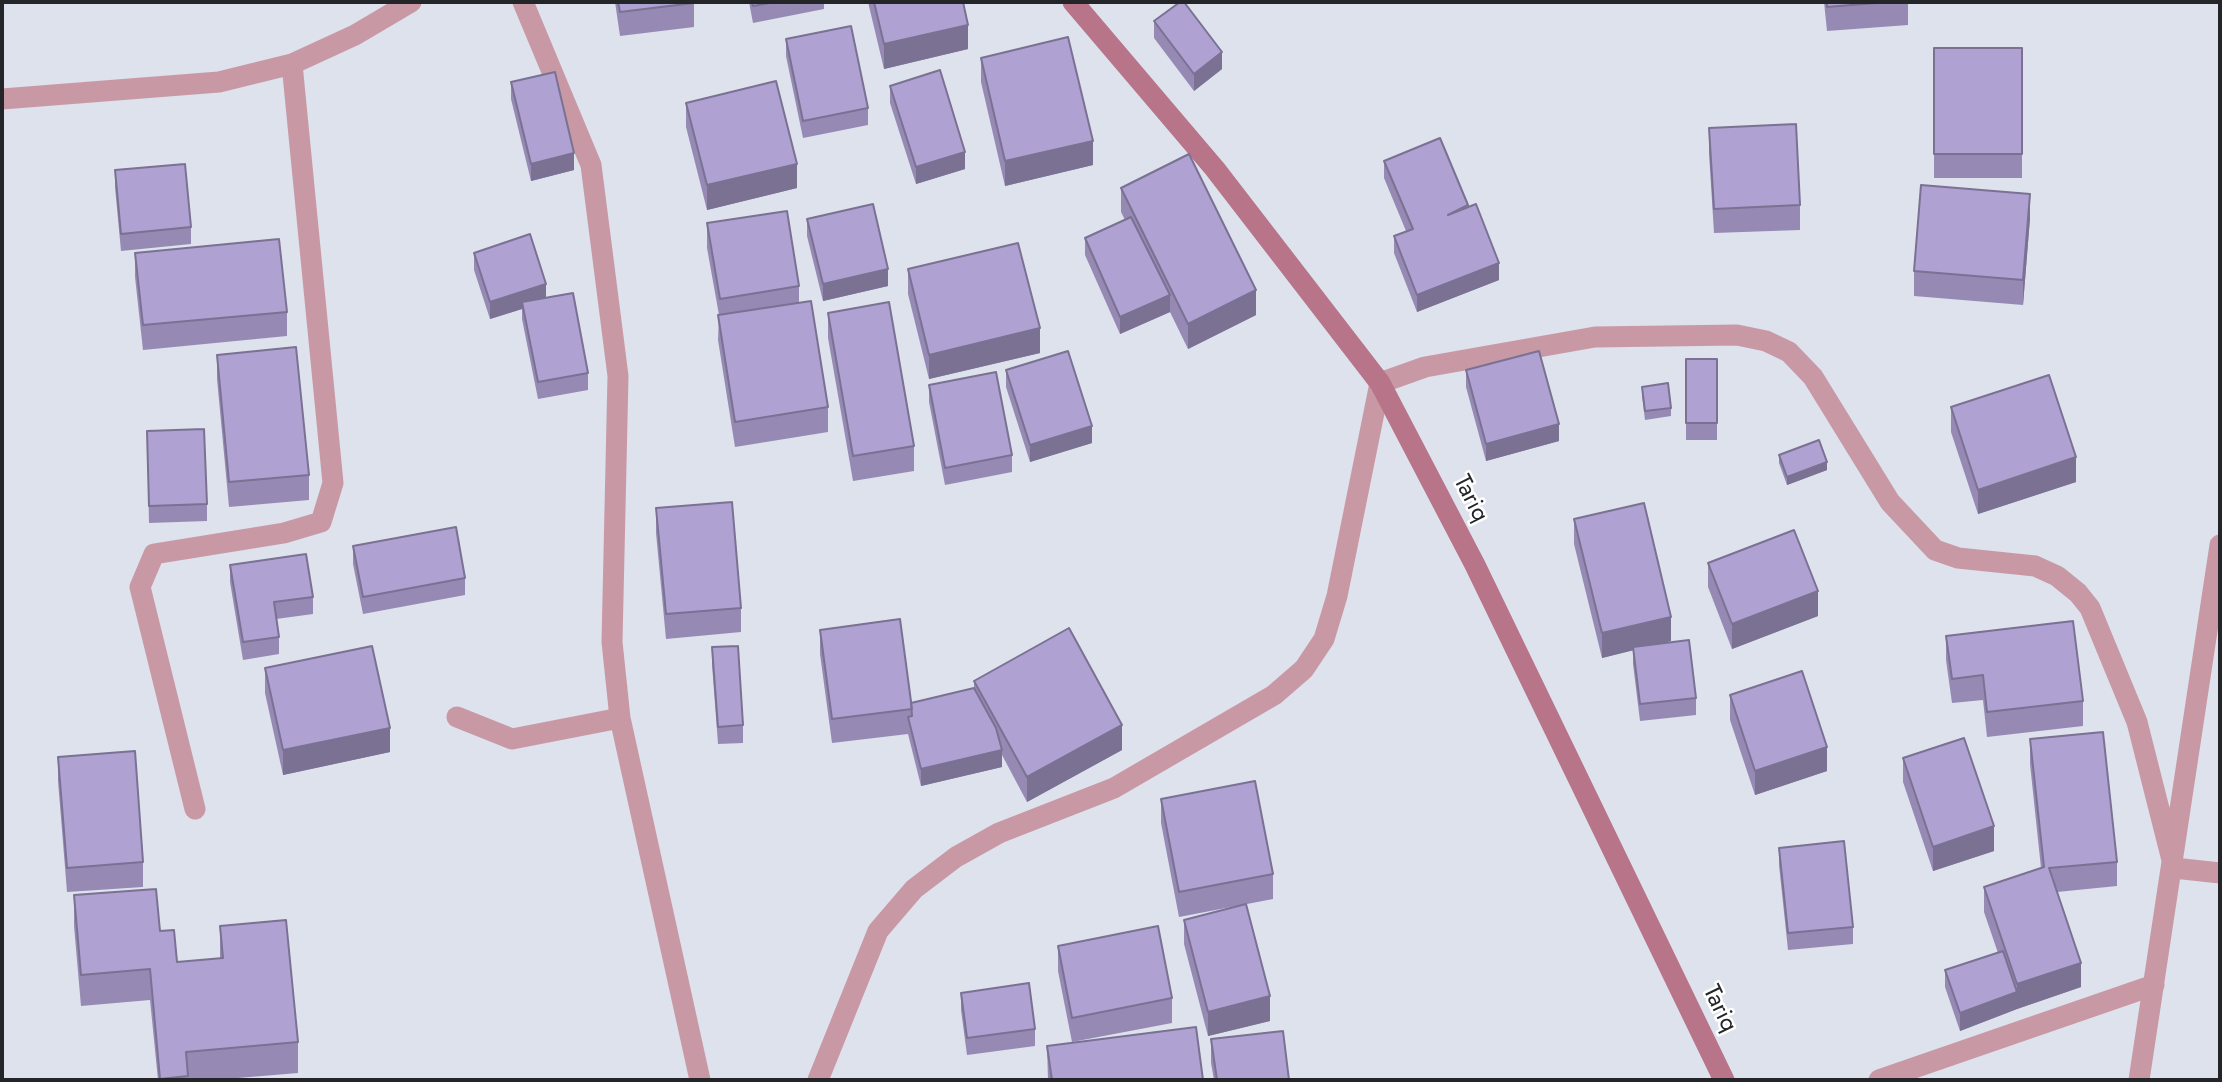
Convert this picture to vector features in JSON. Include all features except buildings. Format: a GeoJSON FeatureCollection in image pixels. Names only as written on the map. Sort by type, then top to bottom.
{"type":"FeatureCollection","features":[{"type":"Feature","properties":{"kind":"main road","name":"Tariq"},"geometry":{"type":"LineString","coordinates":[[1073,2],[1215,169],[1380,383],[1475,565],[1724,1080]]}},
{"type":"Feature","properties":{"kind":"street"},"geometry":{"type":"LineString","coordinates":[[2,99],[219,82],[292,64],[355,35],[411,2]]}},
{"type":"Feature","properties":{"kind":"street"},"geometry":{"type":"LineString","coordinates":[[523,2],[591,165],[618,376],[612,642],[620,718],[700,1080]]}},
{"type":"Feature","properties":{"kind":"street"},"geometry":{"type":"LineString","coordinates":[[195,809],[140,587],[154,554],[284,533],[321,522],[333,483],[292,64]]}},
{"type":"Feature","properties":{"kind":"street"},"geometry":{"type":"LineString","coordinates":[[818,1080],[878,931],[914,889],[956,857],[999,833],[1114,788],[1275,695],[1304,669],[1324,639],[1337,596],[1380,383],[1425,367],[1595,337],[1737,335],[1766,341],[1789,352],[1813,377],[1890,502],[1935,550],[1958,558],[2035,566],[2057,576],[2090,608],[2137,722],[2174,868]]}},
{"type":"Feature","properties":{"kind":"street"},"geometry":{"type":"LineString","coordinates":[[2139,1080],[2174,868],[2220,544]]}},
{"type":"Feature","properties":{"kind":"street"},"geometry":{"type":"LineString","coordinates":[[457,717],[512,739],[620,718]]}},
{"type":"Feature","properties":{"kind":"street"},"geometry":{"type":"LineString","coordinates":[[2174,868],[2220,873]]}},
{"type":"Feature","properties":{"kind":"street"},"geometry":{"type":"LineString","coordinates":[[1879,1080],[2154,985]]}}]}
